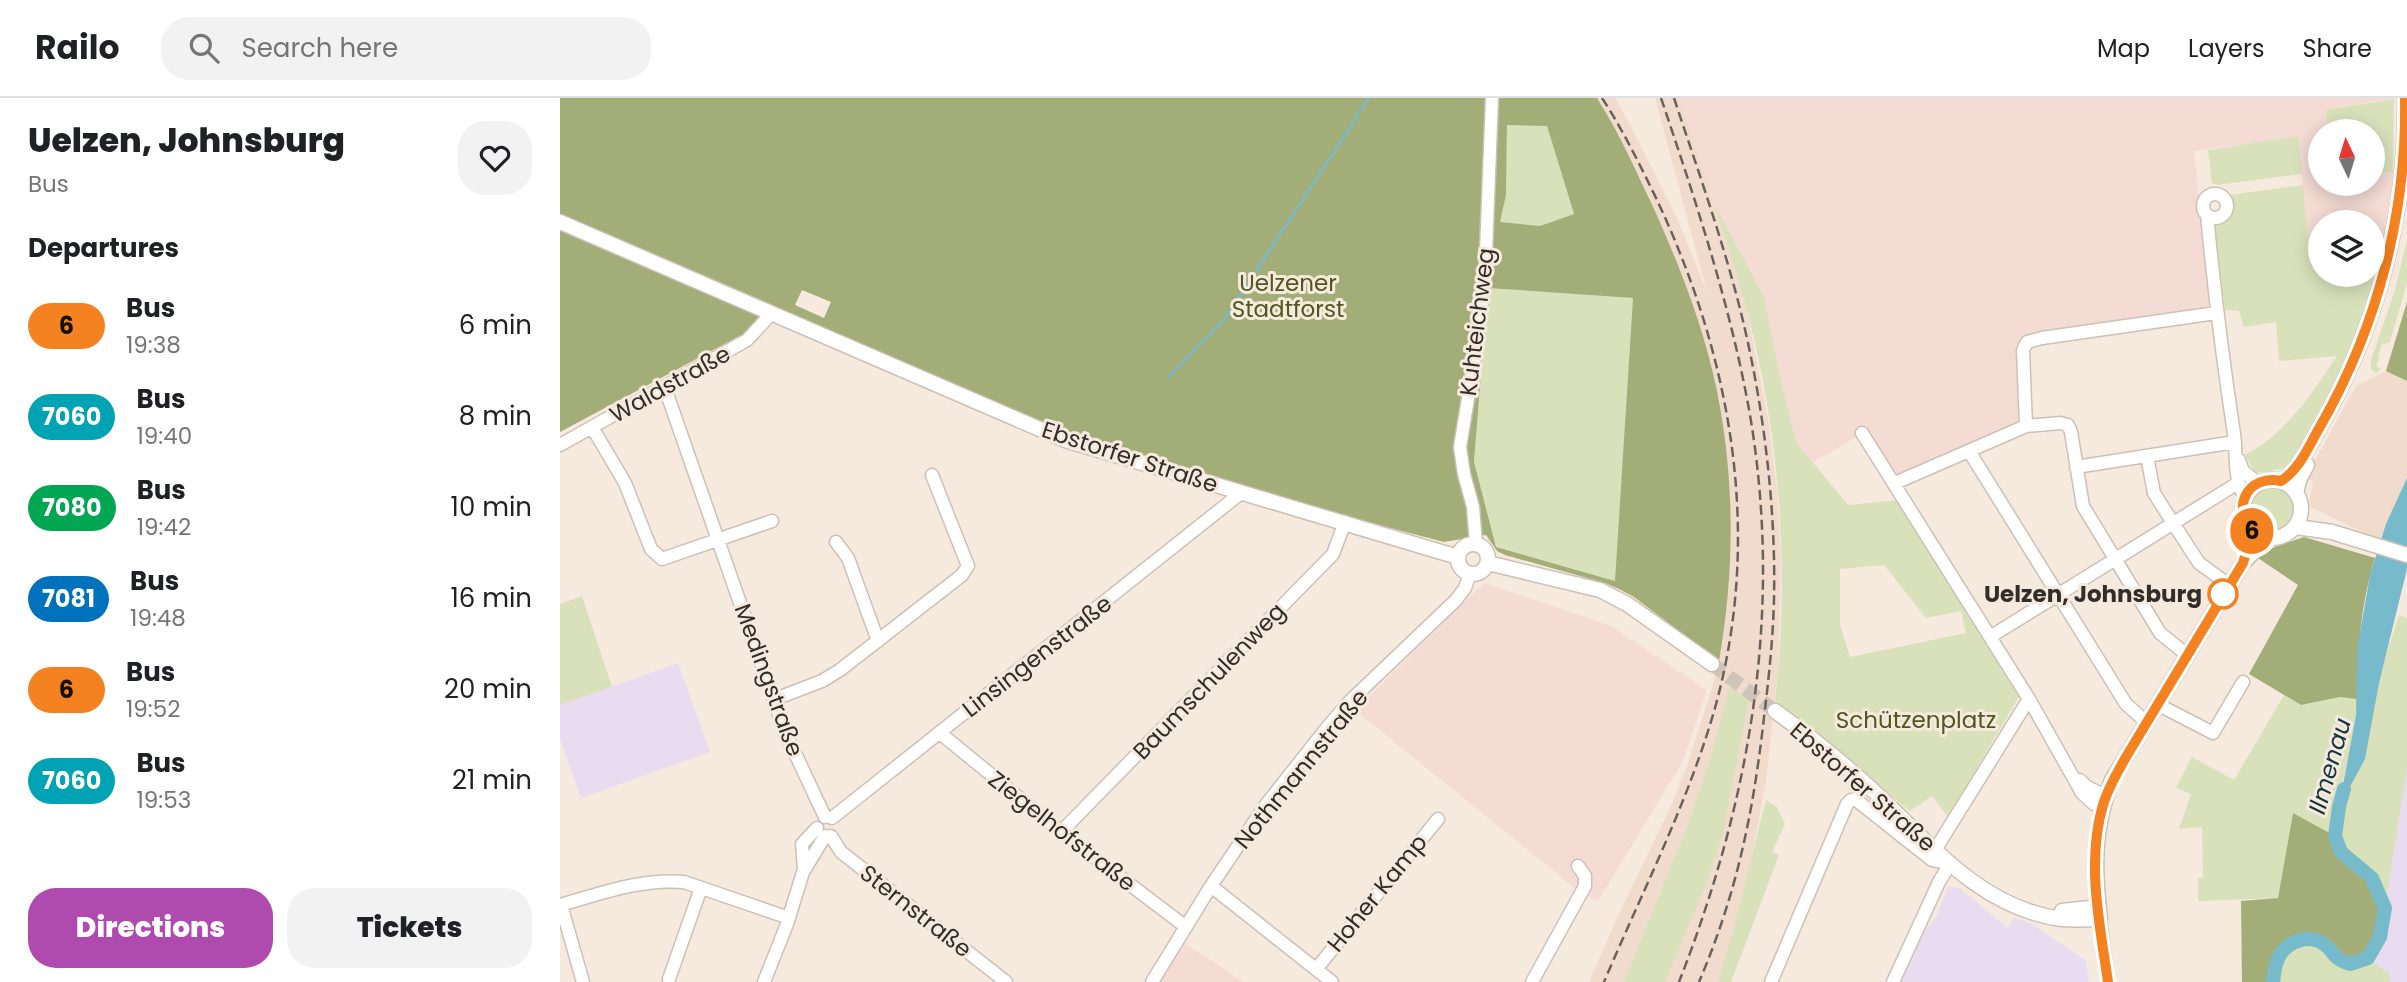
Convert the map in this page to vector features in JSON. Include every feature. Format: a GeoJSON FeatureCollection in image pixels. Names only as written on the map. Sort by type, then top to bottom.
{"type":"FeatureCollection","features":[{"type":"Feature","properties":{"kind":"main road"},"geometry":{"type":"LineString","coordinates":[[2281,481],[2296,469],[2330,408],[2364,336],[2380,289],[2398,215],[2403,171],[2405,98]]}},
{"type":"Feature","properties":{"kind":"main road"},"geometry":{"type":"LineString","coordinates":[[2296,492],[2281,481],[2269,479],[2241,490],[2243,515],[2252,531],[2267,538],[2280,537],[2295,527],[2301,509],[2296,492],[2303,472],[2338,412],[2372,339],[2392,278],[2407,208]]}},
{"type":"Feature","properties":{"kind":"main road","name":"Ebstorfer Straße"},"geometry":{"type":"LineString","coordinates":[[560,222],[1065,440],[1458,557]]}},
{"type":"Feature","properties":{"kind":"main road"},"geometry":{"type":"LineString","coordinates":[[2301,509],[2332,532]]}},
{"type":"Feature","properties":{"kind":"main road"},"geometry":{"type":"LineString","coordinates":[[2295,527],[2332,532],[2407,555]]}},
{"type":"Feature","properties":{"kind":"main road"},"geometry":{"type":"LineString","coordinates":[[2243,563],[2252,531]]}},
{"type":"Feature","properties":{"kind":"main road"},"geometry":{"type":"LineString","coordinates":[[2099,913],[2095,857],[2104,801],[2112,780],[2243,563],[2267,538]]}},
{"type":"Feature","properties":{"kind":"main road"},"geometry":{"type":"LineString","coordinates":[[1476,544],[1487,553],[1488,563],[1481,572],[1470,573],[1461,568],[1458,557],[1466,546],[1476,544]]}},
{"type":"Feature","properties":{"kind":"main road"},"geometry":{"type":"LineString","coordinates":[[1488,563],[1600,590],[1628,604],[1712,664]]}},
{"type":"Feature","properties":{"kind":"main road","name":"Ebstorfer Straße"},"geometry":{"type":"LineString","coordinates":[[1775,711],[1861,779],[1950,864],[1982,890],[2019,907],[2099,913]]}},
{"type":"Feature","properties":{"kind":"street","name":"Kuhteichweg"},"geometry":{"type":"LineString","coordinates":[[1476,544],[1473,507],[1460,447],[1485,277],[1492,98]]}},
{"type":"Feature","properties":{"kind":"street"},"geometry":{"type":"LineString","coordinates":[[1990,636],[2173,523],[2241,490],[2216,313],[2207,215],[2203,206],[2206,191],[2222,195],[2227,200],[2228,208],[2219,217],[2207,215]]}},
{"type":"Feature","properties":{"kind":"street","name":"Waldstraße"},"geometry":{"type":"LineString","coordinates":[[560,445],[747,340],[772,313]]}},
{"type":"Feature","properties":{"kind":"street"},"geometry":{"type":"LineString","coordinates":[[2026,426],[2023,350],[2027,342],[2216,313]]}},
{"type":"Feature","properties":{"kind":"street","name":"Medingstraße"},"geometry":{"type":"LineString","coordinates":[[665,388],[792,748],[826,827]]}},
{"type":"Feature","properties":{"kind":"street"},"geometry":{"type":"LineString","coordinates":[[1895,483],[2026,426],[2060,423],[2068,425],[2083,506],[2160,633],[2186,654]]}},
{"type":"Feature","properties":{"kind":"street"},"geometry":{"type":"LineString","coordinates":[[592,427],[625,484],[655,555],[663,559],[772,521]]}},
{"type":"Feature","properties":{"kind":"street"},"geometry":{"type":"LineString","coordinates":[[1862,433],[2072,772],[2104,801]]}},
{"type":"Feature","properties":{"kind":"street"},"geometry":{"type":"LineString","coordinates":[[2076,467],[2235,442]]}},
{"type":"Feature","properties":{"kind":"street"},"geometry":{"type":"LineString","coordinates":[[2235,442],[2243,471],[2258,483]]}},
{"type":"Feature","properties":{"kind":"street"},"geometry":{"type":"LineString","coordinates":[[1969,451],[2126,704],[2146,722]]}},
{"type":"Feature","properties":{"kind":"street"},"geometry":{"type":"LineString","coordinates":[[2147,456],[2154,493],[2173,523],[2199,563],[2229,585]]}},
{"type":"Feature","properties":{"kind":"street"},"geometry":{"type":"LineString","coordinates":[[775,699],[822,681],[839,670],[962,576],[968,566],[932,475]]}},
{"type":"Feature","properties":{"kind":"street","name":"Linsingenstraße"},"geometry":{"type":"LineString","coordinates":[[764,982],[789,918],[804,869],[826,827],[1241,493]]}},
{"type":"Feature","properties":{"kind":"street","name":"Baumschulenweg"},"geometry":{"type":"LineString","coordinates":[[1061,832],[1333,554],[1345,522]]}},
{"type":"Feature","properties":{"kind":"street"},"geometry":{"type":"LineString","coordinates":[[836,542],[848,558],[878,641]]}},
{"type":"Feature","properties":{"kind":"street","name":"Nothmannstraße"},"geometry":{"type":"LineString","coordinates":[[1152,982],[1211,886],[1265,806],[1349,702],[1456,600],[1465,588],[1470,573]]}},
{"type":"Feature","properties":{"kind":"street"},"geometry":{"type":"LineString","coordinates":[[2157,704],[2213,733],[2242,682]]}},
{"type":"Feature","properties":{"kind":"street"},"geometry":{"type":"LineString","coordinates":[[1935,850],[2029,699]]}},
{"type":"Feature","properties":{"kind":"street","name":"Ziegelhofstraße"},"geometry":{"type":"LineString","coordinates":[[940,733],[1061,832],[1186,927]]}},
{"type":"Feature","properties":{"kind":"street","name":"Ebstorfer Straße"},"geometry":{"type":"LineString","coordinates":[[1771,982],[1851,800],[1859,801],[1932,860],[1950,864]]}},
{"type":"Feature","properties":{"kind":"street","name":"Hoher Kamp"},"geometry":{"type":"LineString","coordinates":[[1317,968],[1438,818]]}},
{"type":"Feature","properties":{"kind":"street","name":"Sternstraße"},"geometry":{"type":"LineString","coordinates":[[826,827],[841,852],[1006,982]]}},
{"type":"Feature","properties":{"kind":"street"},"geometry":{"type":"LineString","coordinates":[[1893,982],[1950,864]]}},
{"type":"Feature","properties":{"kind":"street"},"geometry":{"type":"LineString","coordinates":[[1532,982],[1585,886],[1584,876],[1578,866]]}},
{"type":"Feature","properties":{"kind":"street"},"geometry":{"type":"LineString","coordinates":[[583,982],[561,905],[661,880],[684,882],[789,918]]}},
{"type":"Feature","properties":{"kind":"street"},"geometry":{"type":"LineString","coordinates":[[1211,886],[1332,982]]}},
{"type":"Feature","properties":{"kind":"street"},"geometry":{"type":"LineString","coordinates":[[669,979],[701,888]]}},
{"type":"Feature","properties":{"kind":"street"},"geometry":{"type":"LineString","coordinates":[[2099,913],[2108,982]]}},
{"type":"Feature","properties":{"kind":"shaded area"},"geometry":{"type":"Polygon","coordinates":[[[1597,98],[1615,98],[1677,218],[1708,295],[1655,98],[1681,98],[1745,301],[1768,418],[1781,554],[1778,670],[1766,781],[1724,982],[1589,982],[1671,806],[1688,763],[1716,675],[1729,583],[1700,326],[1669,243],[1636,169],[1597,98]]]}},
{"type":"Feature","properties":{"kind":"shaded area"},"geometry":{"type":"Polygon","coordinates":[[[1681,98],[2394,98],[2326,110],[2327,119],[2308,119],[2308,196],[2385,196],[2385,172],[2393,172],[2385,236],[2385,210],[2308,210],[2308,241],[2298,137],[2194,151],[2211,309],[2023,335],[2021,423],[1887,481],[1858,436],[1812,463],[1796,442],[1764,297],[1714,203],[1681,98]]]}},
{"type":"Feature","properties":{"kind":"shaded area"},"geometry":{"type":"Polygon","coordinates":[[[2386,371],[2407,381],[2407,478],[2381,539],[2311,507],[2309,505],[2313,481],[2306,477],[2356,386],[2386,371]]]}},
{"type":"Feature","properties":{"kind":"shaded area"},"geometry":{"type":"Polygon","coordinates":[[[1484,583],[1611,626],[1707,690],[1683,761],[1598,901],[1581,893],[1355,710],[1484,583]]]}},
{"type":"Feature","properties":{"kind":"shaded area"},"geometry":{"type":"Polygon","coordinates":[[[678,663],[710,752],[581,798],[560,739],[560,705],[678,663]]]}},
{"type":"Feature","properties":{"kind":"shaded area"},"geometry":{"type":"Polygon","coordinates":[[[2407,768],[2407,982],[2390,982],[2389,974],[2368,958],[2380,937],[2407,768]]]}},
{"type":"Feature","properties":{"kind":"shaded area"},"geometry":{"type":"Polygon","coordinates":[[[1948,887],[1959,888],[2008,928],[2014,918],[2030,923],[2085,960],[2089,982],[1901,982],[1921,936],[1936,917],[1948,887]]]}},
{"type":"Feature","properties":{"kind":"shaded area"},"geometry":{"type":"Polygon","coordinates":[[[1183,943],[1222,967],[1243,982],[1157,982],[1183,943]]]}},
{"type":"Feature","properties":{"kind":"green space","name":"Uelzener Stadtforst"},"geometry":{"type":"Polygon","coordinates":[[[560,98],[1597,98],[1628,154],[1670,245],[1696,315],[1716,388],[1728,466],[1730,505],[1729,584],[1719,661],[1634,597],[1605,583],[1505,555],[1497,551],[1486,535],[1444,542],[1242,489],[1068,435],[772,305],[743,334],[560,432],[560,98]],[[1507,125],[1506,195],[1500,222],[1540,226],[1574,214],[1547,126],[1507,125]],[[1488,288],[1474,462],[1496,547],[1615,581],[1633,298],[1488,288]],[[802,290],[795,305],[824,318],[831,302],[802,290]]]}},
{"type":"Feature","properties":{"kind":"green space"},"geometry":{"type":"Polygon","coordinates":[[[2394,99],[2393,172],[2385,172],[2385,119],[2327,119],[2326,110],[2394,99]]]}},
{"type":"Feature","properties":{"kind":"green space"},"geometry":{"type":"Polygon","coordinates":[[[1507,124],[1547,126],[1574,214],[1540,226],[1500,222],[1506,195],[1507,124]]]}},
{"type":"Feature","properties":{"kind":"green space"},"geometry":{"type":"Polygon","coordinates":[[[2298,136],[2302,174],[2217,185],[2212,183],[2208,150],[2298,136]]]}},
{"type":"Feature","properties":{"kind":"green space"},"geometry":{"type":"Polygon","coordinates":[[[2303,185],[2308,240],[2308,287],[2372,287],[2361,330],[2343,374],[2291,469],[2254,471],[2245,455],[2285,425],[2308,398],[2337,356],[2279,361],[2276,322],[2244,327],[2239,311],[2225,310],[2215,227],[2228,214],[2229,195],[2303,185]]]}},
{"type":"Feature","properties":{"kind":"green space","name":"Schützenplatz"},"geometry":{"type":"Polygon","coordinates":[[[1714,203],[1764,297],[1796,442],[1848,505],[1899,500],[2020,695],[1948,817],[1932,796],[1910,811],[1775,701],[1782,601],[1779,499],[1774,448],[1756,349],[1741,288],[1714,203]],[[1884,565],[1840,569],[1840,625],[1850,657],[1966,633],[1961,611],[1926,618],[1884,565]]]}},
{"type":"Feature","properties":{"kind":"green space"},"geometry":{"type":"Polygon","coordinates":[[[2407,239],[2407,283],[2389,343],[2382,344],[2376,366],[2381,369],[2376,373],[2371,369],[2371,360],[2395,290],[2407,239]]]}},
{"type":"Feature","properties":{"kind":"green space"},"geometry":{"type":"Polygon","coordinates":[[[1488,288],[1633,298],[1616,581],[1496,547],[1474,462],[1488,288]]]}},
{"type":"Feature","properties":{"kind":"green space"},"geometry":{"type":"Polygon","coordinates":[[[2407,302],[2407,381],[2386,371],[2407,302]]]}},
{"type":"Feature","properties":{"kind":"green space"},"geometry":{"type":"Polygon","coordinates":[[[2272,484],[2289,492],[2297,509],[2289,526],[2272,534],[2255,526],[2247,509],[2255,492],[2272,484]]]}},
{"type":"Feature","properties":{"kind":"green space"},"geometry":{"type":"Polygon","coordinates":[[[2304,537],[2375,558],[2361,627],[2357,699],[2340,697],[2301,705],[2249,674],[2298,585],[2258,558],[2272,548],[2304,537]]]}},
{"type":"Feature","properties":{"kind":"green space"},"geometry":{"type":"Polygon","coordinates":[[[582,596],[612,687],[560,705],[560,604],[582,596]]]}},
{"type":"Feature","properties":{"kind":"green space"},"geometry":{"type":"Polygon","coordinates":[[[2399,615],[2407,618],[2407,768],[2385,908],[2372,878],[2341,852],[2335,836],[2293,813],[2278,898],[2198,901],[2198,878],[2203,878],[2202,827],[2179,829],[2191,794],[2176,788],[2192,757],[2234,780],[2284,695],[2301,705],[2340,697],[2357,699],[2339,803],[2399,615]]]}},
{"type":"Feature","properties":{"kind":"green space"},"geometry":{"type":"Polygon","coordinates":[[[1730,686],[1749,700],[1723,833],[1704,889],[1665,982],[1624,982],[1689,822],[1730,686]]]}},
{"type":"Feature","properties":{"kind":"green space"},"geometry":{"type":"Polygon","coordinates":[[[1766,800],[1777,807],[1785,824],[1772,852],[1779,855],[1731,982],[1718,982],[1737,914],[1766,800]]]}},
{"type":"Feature","properties":{"kind":"green space"},"geometry":{"type":"Polygon","coordinates":[[[2293,813],[2335,836],[2341,852],[2372,878],[2385,908],[2380,937],[2368,958],[2350,964],[2336,957],[2328,947],[2318,941],[2300,940],[2280,955],[2273,982],[2242,982],[2241,901],[2278,898],[2293,813]]]}},
{"type":"Feature","properties":{"kind":"green space"},"geometry":{"type":"Polygon","coordinates":[[[2309,939],[2324,944],[2336,959],[2350,964],[2368,958],[2390,974],[2390,982],[2273,982],[2276,965],[2282,953],[2293,944],[2309,939]]]}},
{"type":"Feature","properties":{"kind":"water"},"geometry":{"type":"Polygon","coordinates":[[[2407,478],[2407,569],[2379,683],[2365,759],[2339,807],[2356,715],[2357,650],[2370,575],[2386,524],[2407,478]]]}},
{"type":"Feature","properties":{"kind":"waterway"},"geometry":{"type":"LineString","coordinates":[[1169,377],[1226,317],[1369,98]]}},
{"type":"Feature","properties":{"kind":"waterway","name":"Ilmenau"},"geometry":{"type":"LineString","coordinates":[[2273,982],[2278,958],[2294,942],[2306,939],[2318,941],[2328,947],[2336,957],[2350,964],[2368,958],[2380,937],[2385,908],[2372,878],[2341,852],[2335,836],[2344,789]]}},
{"type":"Feature","properties":{"kind":"tunnel"},"geometry":{"type":"LineString","coordinates":[[1712,664],[1775,711]]}},
{"type":"Feature","properties":{"kind":"railway"},"geometry":{"type":"LineString","coordinates":[[1602,98],[1657,200],[1683,261],[1704,323],[1721,385],[1732,449],[1738,513],[1737,578],[1729,643],[1715,708],[1678,813],[1604,982]]}},
{"type":"Feature","properties":{"kind":"railway"},"geometry":{"type":"LineString","coordinates":[[1661,98],[1712,255],[1742,375],[1759,488],[1763,560],[1761,632],[1754,703],[1742,773],[1704,913],[1679,982]]}},
{"type":"Feature","properties":{"kind":"railway"},"geometry":{"type":"LineString","coordinates":[[1674,98],[1711,209],[1743,321],[1763,424],[1771,495],[1774,565],[1770,663],[1754,793],[1733,887],[1699,982]]}},
{"type":"Feature","properties":{"kind":"bus line","name":"6"},"geometry":{"type":"LineString","coordinates":[[2108,982],[2095,857],[2102,807],[2112,780],[2243,563],[2252,531],[2246,524],[2242,506],[2248,491],[2263,481],[2281,481],[2292,474],[2351,367],[2380,289],[2398,215],[2406,121],[2405,98]]}},
{"type":"Feature","properties":{"kind":"place","name":"Uelzen, Johnsburg"},"geometry":{"type":"Point","coordinates":[2223,594]}}]}
